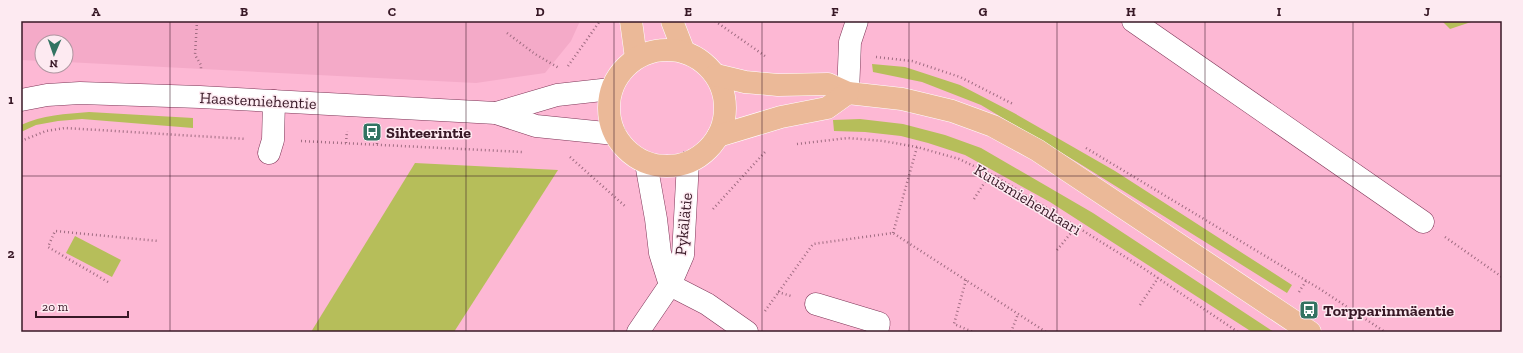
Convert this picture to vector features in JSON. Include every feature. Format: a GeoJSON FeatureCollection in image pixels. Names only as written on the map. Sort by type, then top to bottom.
{"type":"FeatureCollection","features":[{"type":"Feature","properties":{"kind":"main road"},"geometry":{"type":"LineString","coordinates":[[631,21],[636,58]]}},
{"type":"Feature","properties":{"kind":"main road"},"geometry":{"type":"LineString","coordinates":[[672,21],[684,52]]}},
{"type":"Feature","properties":{"kind":"main road"},"geometry":{"type":"LineString","coordinates":[[670,49],[684,52],[701,60],[716,75],[721,84],[726,106],[724,121],[718,136],[708,149],[699,157],[688,162],[670,166],[646,163],[630,153],[622,145],[610,124],[608,111],[611,89],[626,65],[636,58],[656,50],[670,49]]}},
{"type":"Feature","properties":{"kind":"main road"},"geometry":{"type":"LineString","coordinates":[[716,75],[745,82],[778,85],[828,84],[848,92],[902,98],[952,111],[993,126],[1037,150],[1310,332]]}},
{"type":"Feature","properties":{"kind":"main road"},"geometry":{"type":"LineString","coordinates":[[718,136],[780,117],[827,108],[848,92]]}},
{"type":"Feature","properties":{"kind":"street"},"geometry":{"type":"LineString","coordinates":[[848,92],[850,42],[856,21]]}},
{"type":"Feature","properties":{"kind":"street"},"geometry":{"type":"LineString","coordinates":[[1133,21],[1423,222]]}},
{"type":"Feature","properties":{"kind":"street","name":"Haastemiehentie"},"geometry":{"type":"LineString","coordinates":[[496,113],[557,95],[611,89]]}},
{"type":"Feature","properties":{"kind":"street","name":"Haastemiehentie"},"geometry":{"type":"LineString","coordinates":[[21,100],[48,95],[80,93],[274,101],[496,113],[536,126],[615,134]]}},
{"type":"Feature","properties":{"kind":"street"},"geometry":{"type":"LineString","coordinates":[[271,147],[274,101]]}},
{"type":"Feature","properties":{"kind":"street","name":"Pykälätie"},"geometry":{"type":"LineString","coordinates":[[638,332],[670,285],[683,255],[688,162]]}},
{"type":"Feature","properties":{"kind":"street","name":"Pykälätie"},"geometry":{"type":"LineString","coordinates":[[646,163],[656,219],[660,253],[670,285]]}},
{"type":"Feature","properties":{"kind":"street"},"geometry":{"type":"LineString","coordinates":[[670,285],[707,304],[747,332]]}},
{"type":"Feature","properties":{"kind":"street"},"geometry":{"type":"LineString","coordinates":[[816,304],[879,323],[877,332]]}},
{"type":"Feature","properties":{"kind":"path"},"geometry":{"type":"LineString","coordinates":[[196,21],[195,56],[201,65],[201,76]]}},
{"type":"Feature","properties":{"kind":"path"},"geometry":{"type":"LineString","coordinates":[[566,68],[600,21]]}},
{"type":"Feature","properties":{"kind":"path"},"geometry":{"type":"LineString","coordinates":[[507,33],[535,54],[560,67],[559,72]]}},
{"type":"Feature","properties":{"kind":"path"},"geometry":{"type":"LineString","coordinates":[[21,141],[46,131],[65,128],[271,147],[527,152]]}},
{"type":"Feature","properties":{"kind":"path","name":"Kuusmiehenkaari"},"geometry":{"type":"LineString","coordinates":[[793,144],[848,138],[883,141],[917,147],[959,159],[990,174],[1076,227],[1158,278],[1238,332]]}},
{"type":"Feature","properties":{"kind":"path"},"geometry":{"type":"LineString","coordinates":[[893,233],[917,147]]}},
{"type":"Feature","properties":{"kind":"path"},"geometry":{"type":"LineString","coordinates":[[709,214],[765,152],[772,150]]}},
{"type":"Feature","properties":{"kind":"path"},"geometry":{"type":"LineString","coordinates":[[568,156],[626,208]]}},
{"type":"Feature","properties":{"kind":"path"},"geometry":{"type":"LineString","coordinates":[[974,198],[990,174]]}},
{"type":"Feature","properties":{"kind":"path"},"geometry":{"type":"LineString","coordinates":[[1423,222],[1502,277]]}},
{"type":"Feature","properties":{"kind":"path"},"geometry":{"type":"LineString","coordinates":[[1057,250],[1076,227]]}},
{"type":"Feature","properties":{"kind":"path"},"geometry":{"type":"LineString","coordinates":[[108,282],[48,247],[55,231],[158,241]]}},
{"type":"Feature","properties":{"kind":"path"},"geometry":{"type":"LineString","coordinates":[[762,315],[813,244],[893,233],[1046,332]]}},
{"type":"Feature","properties":{"kind":"path"},"geometry":{"type":"LineString","coordinates":[[1140,305],[1158,278]]}},
{"type":"Feature","properties":{"kind":"path"},"geometry":{"type":"LineString","coordinates":[[966,280],[954,324],[973,332]]}},
{"type":"Feature","properties":{"kind":"path"},"geometry":{"type":"LineString","coordinates":[[1012,332],[1018,314]]}},
{"type":"Feature","properties":{"kind":"shaded area"},"geometry":{"type":"Polygon","coordinates":[[[21,21],[580,21],[571,41],[545,73],[476,83],[74,62],[74,34],[34,34],[34,61],[21,60],[21,21]]]}},
{"type":"Feature","properties":{"kind":"green space"},"geometry":{"type":"Polygon","coordinates":[[[1442,21],[1474,21],[1450,29],[1442,21]]]}},
{"type":"Feature","properties":{"kind":"green space"},"geometry":{"type":"Polygon","coordinates":[[[872,64],[905,67],[960,85],[1014,113],[1115,171],[1292,285],[1287,293],[1077,162],[981,105],[922,82],[873,72],[872,64]]]}},
{"type":"Feature","properties":{"kind":"green space"},"geometry":{"type":"Polygon","coordinates":[[[89,112],[193,118],[193,128],[82,119],[36,125],[21,132],[21,125],[37,119],[89,112]]]}},
{"type":"Feature","properties":{"kind":"green space"},"geometry":{"type":"Polygon","coordinates":[[[860,119],[903,124],[945,135],[981,148],[1093,213],[1274,332],[1252,332],[1050,202],[965,155],[901,136],[865,132],[834,131],[833,120],[860,119]]]}},
{"type":"Feature","properties":{"kind":"green space"},"geometry":{"type":"Polygon","coordinates":[[[415,163],[558,170],[454,332],[311,332],[415,163]]]}},
{"type":"Feature","properties":{"kind":"green space"},"geometry":{"type":"Polygon","coordinates":[[[75,236],[121,260],[112,277],[66,253],[75,236]]]}},
{"type":"Feature","properties":{"kind":"place","name":"Sihteerintie"},"geometry":{"type":"Point","coordinates":[372,132]}},
{"type":"Feature","properties":{"kind":"place","name":"Torpparinmäentie"},"geometry":{"type":"Point","coordinates":[1309,310]}}]}
